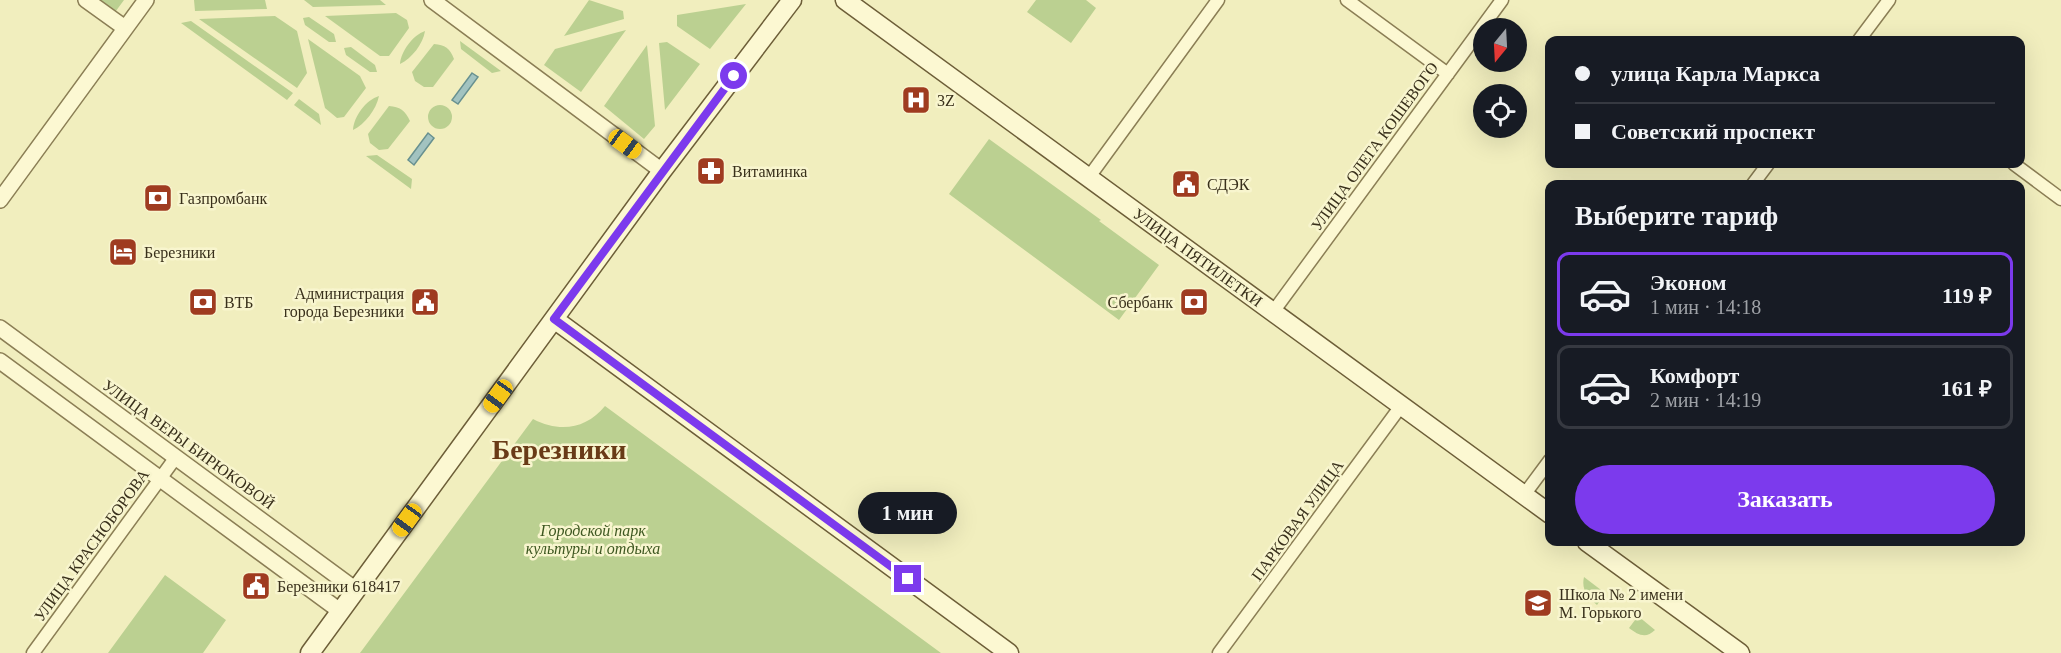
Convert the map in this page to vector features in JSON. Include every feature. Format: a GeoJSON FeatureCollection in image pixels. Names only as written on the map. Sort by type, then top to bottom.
{"type":"FeatureCollection","features":[{"type":"Feature","properties":{"kind":"main road"},"geometry":{"type":"LineString","coordinates":[[310,653],[662,171],[792,0]]}},
{"type":"Feature","properties":{"kind":"main road","name":"УЛИЦА ПЯТИЛЕТКИ"},"geometry":{"type":"LineString","coordinates":[[845,0],[1545,510]]}},
{"type":"Feature","properties":{"kind":"main road"},"geometry":{"type":"LineString","coordinates":[[554,319],[1009,653]]}},
{"type":"Feature","properties":{"kind":"main road"},"geometry":{"type":"LineString","coordinates":[[1593,546],[1740,653]]}},
{"type":"Feature","properties":{"kind":"street"},"geometry":{"type":"LineString","coordinates":[[86,0],[125,28]]}},
{"type":"Feature","properties":{"kind":"street"},"geometry":{"type":"LineString","coordinates":[[0,200],[146,0]]}},
{"type":"Feature","properties":{"kind":"street"},"geometry":{"type":"LineString","coordinates":[[432,0],[662,171]]}},
{"type":"Feature","properties":{"kind":"street"},"geometry":{"type":"LineString","coordinates":[[1089,177],[1218,0]]}},
{"type":"Feature","properties":{"kind":"street"},"geometry":{"type":"LineString","coordinates":[[1347,0],[1448,74]]}},
{"type":"Feature","properties":{"kind":"street","name":"УЛИЦА ОЛЕГА КОШЕВОГО"},"geometry":{"type":"LineString","coordinates":[[1273,312],[1502,0]]}},
{"type":"Feature","properties":{"kind":"street"},"geometry":{"type":"LineString","coordinates":[[1862,36],[1889,0]]}},
{"type":"Feature","properties":{"kind":"street"},"geometry":{"type":"LineString","coordinates":[[2020,168],[2061,198]]}},
{"type":"Feature","properties":{"kind":"street","name":"УЛИЦА ВЕРЫ БИРЮКОВОЙ"},"geometry":{"type":"LineString","coordinates":[[0,328],[356,590]]}},
{"type":"Feature","properties":{"kind":"street"},"geometry":{"type":"LineString","coordinates":[[0,361],[340,611]]}},
{"type":"Feature","properties":{"kind":"street","name":"ПАРКОВАЯ УЛИЦА"},"geometry":{"type":"LineString","coordinates":[[1220,653],[1401,406]]}},
{"type":"Feature","properties":{"kind":"street","name":"УЛИЦА КРАСНОБОРОВА"},"geometry":{"type":"LineString","coordinates":[[33,653],[176,457]]}},
{"type":"Feature","properties":{"kind":"street"},"geometry":{"type":"LineString","coordinates":[[1524,495],[1545,467]]}},
{"type":"Feature","properties":{"kind":"green space"},"geometry":{"type":"Polygon","coordinates":[[[93,0],[124,0],[113,15],[93,0]]]}},
{"type":"Feature","properties":{"kind":"green space"},"geometry":{"type":"Polygon","coordinates":[[[194,0],[265,0],[267,9],[195,11],[194,0]]]}},
{"type":"Feature","properties":{"kind":"green space"},"geometry":{"type":"Polygon","coordinates":[[[304,0],[380,0],[386,5],[313,7],[304,0]]]}},
{"type":"Feature","properties":{"kind":"green space"},"geometry":{"type":"Polygon","coordinates":[[[589,0],[623,11],[624,19],[564,36],[589,0]]]}},
{"type":"Feature","properties":{"kind":"green space"},"geometry":{"type":"Polygon","coordinates":[[[1036,0],[1086,0],[1096,8],[1071,43],[1027,12],[1036,0]]]}},
{"type":"Feature","properties":{"kind":"green space"},"geometry":{"type":"Polygon","coordinates":[[[746,4],[710,49],[677,26],[677,15],[746,4]]]}},
{"type":"Feature","properties":{"kind":"green space"},"geometry":{"type":"Polygon","coordinates":[[[396,13],[407,20],[409,28],[389,56],[380,56],[325,16],[396,13]]]}},
{"type":"Feature","properties":{"kind":"green space"},"geometry":{"type":"Polygon","coordinates":[[[275,16],[297,31],[307,73],[297,88],[199,19],[275,16]]]}},
{"type":"Feature","properties":{"kind":"green space"},"geometry":{"type":"Polygon","coordinates":[[[309,17],[334,34],[336,42],[329,42],[305,25],[303,18],[309,17]]]}},
{"type":"Feature","properties":{"kind":"green space"},"geometry":{"type":"Polygon","coordinates":[[[191,21],[293,93],[287,100],[181,23],[191,21]]]}},
{"type":"Feature","properties":{"kind":"green space"},"geometry":{"type":"Polygon","coordinates":[[[626,30],[581,92],[544,65],[555,49],[626,30]]]}},
{"type":"Feature","properties":{"kind":"green space"},"geometry":{"type":"Polygon","coordinates":[[[425,31],[416,50],[400,64],[408,44],[425,31]]]}},
{"type":"Feature","properties":{"kind":"green space"},"geometry":{"type":"Polygon","coordinates":[[[308,39],[360,76],[366,88],[344,117],[337,118],[325,108],[308,39]]]}},
{"type":"Feature","properties":{"kind":"green space"},"geometry":{"type":"Polygon","coordinates":[[[460,41],[501,71],[492,73],[461,49],[460,41]]]}},
{"type":"Feature","properties":{"kind":"green space"},"geometry":{"type":"Polygon","coordinates":[[[667,42],[700,64],[665,110],[659,43],[667,42]]]}},
{"type":"Feature","properties":{"kind":"green space"},"geometry":{"type":"Polygon","coordinates":[[[434,44],[447,48],[454,59],[433,87],[424,87],[415,81],[412,72],[434,44]]]}},
{"type":"Feature","properties":{"kind":"green space"},"geometry":{"type":"Polygon","coordinates":[[[647,45],[655,126],[644,139],[604,106],[647,45]]]}},
{"type":"Feature","properties":{"kind":"green space"},"geometry":{"type":"Polygon","coordinates":[[[351,47],[375,65],[377,72],[370,72],[346,55],[344,48],[351,47]]]}},
{"type":"Feature","properties":{"kind":"green space"},"geometry":{"type":"Polygon","coordinates":[[[379,96],[369,116],[353,130],[362,109],[379,96]]]}},
{"type":"Feature","properties":{"kind":"green space"},"geometry":{"type":"Polygon","coordinates":[[[299,99],[319,114],[321,125],[294,105],[299,99]]]}},
{"type":"Feature","properties":{"kind":"green space"},"geometry":{"type":"Polygon","coordinates":[[[440,105],[445,106],[451,112],[451,122],[445,128],[440,129],[435,128],[429,122],[428,117],[429,112],[435,106],[440,105]]]}},
{"type":"Feature","properties":{"kind":"green space"},"geometry":{"type":"Polygon","coordinates":[[[389,106],[402,110],[410,121],[388,149],[379,150],[370,143],[368,134],[389,106]]]}},
{"type":"Feature","properties":{"kind":"green space"},"geometry":{"type":"Polygon","coordinates":[[[989,139],[1159,265],[1119,320],[949,194],[989,139]]]}},
{"type":"Feature","properties":{"kind":"green space"},"geometry":{"type":"Polygon","coordinates":[[[377,155],[412,179],[411,189],[366,156],[377,155]]]}},
{"type":"Feature","properties":{"kind":"green space","name":"Городской парк культуры и отдыха"},"geometry":{"type":"Polygon","coordinates":[[[605,406],[941,653],[360,653],[533,419],[553,426],[572,426],[590,420],[605,406]]]}},
{"type":"Feature","properties":{"kind":"green space"},"geometry":{"type":"Polygon","coordinates":[[[165,575],[226,620],[203,653],[108,653],[165,575]]]}},
{"type":"Feature","properties":{"kind":"green space"},"geometry":{"type":"Polygon","coordinates":[[[1584,577],[1605,593],[1597,605],[1586,593],[1583,586],[1584,577]]]}},
{"type":"Feature","properties":{"kind":"green space"},"geometry":{"type":"Polygon","coordinates":[[[1638,616],[1655,630],[1642,635],[1629,628],[1638,616]]]}},
{"type":"Feature","properties":{"kind":"water"},"geometry":{"type":"Polygon","coordinates":[[[472,73],[478,77],[458,104],[452,100],[472,73]]]}},
{"type":"Feature","properties":{"kind":"water"},"geometry":{"type":"Polygon","coordinates":[[[428,133],[434,138],[414,165],[408,160],[428,133]]]}},
{"type":"Feature","properties":{"kind":"place","name":"3Z"},"geometry":{"type":"Point","coordinates":[916,100]}},
{"type":"Feature","properties":{"kind":"place","name":"Витаминка"},"geometry":{"type":"Point","coordinates":[711,171]}},
{"type":"Feature","properties":{"kind":"place","name":"СДЭК"},"geometry":{"type":"Point","coordinates":[1186,184]}},
{"type":"Feature","properties":{"kind":"place","name":"Газпромбанк"},"geometry":{"type":"Point","coordinates":[158,198]}},
{"type":"Feature","properties":{"kind":"place","name":"Березники"},"geometry":{"type":"Point","coordinates":[123,252]}},
{"type":"Feature","properties":{"kind":"place","name":"ВТБ"},"geometry":{"type":"Point","coordinates":[203,302]}},
{"type":"Feature","properties":{"kind":"place","name":"Администрация города Березники"},"geometry":{"type":"Point","coordinates":[425,302]}},
{"type":"Feature","properties":{"kind":"place","name":"Сбербанк"},"geometry":{"type":"Point","coordinates":[1194,302]}},
{"type":"Feature","properties":{"kind":"place","name":"Березники 618417"},"geometry":{"type":"Point","coordinates":[256,586]}},
{"type":"Feature","properties":{"kind":"place","name":"Школа № 2 имени М. Горького"},"geometry":{"type":"Point","coordinates":[1538,603]}},
{"type":"Feature","properties":{"kind":"district","name":"Березники"},"geometry":{"type":"Point","coordinates":[559,449]}},
{"type":"Feature","properties":{"kind":"route"},"geometry":{"type":"LineString","coordinates":[[734,76],[554,319],[908,579]]}}]}
